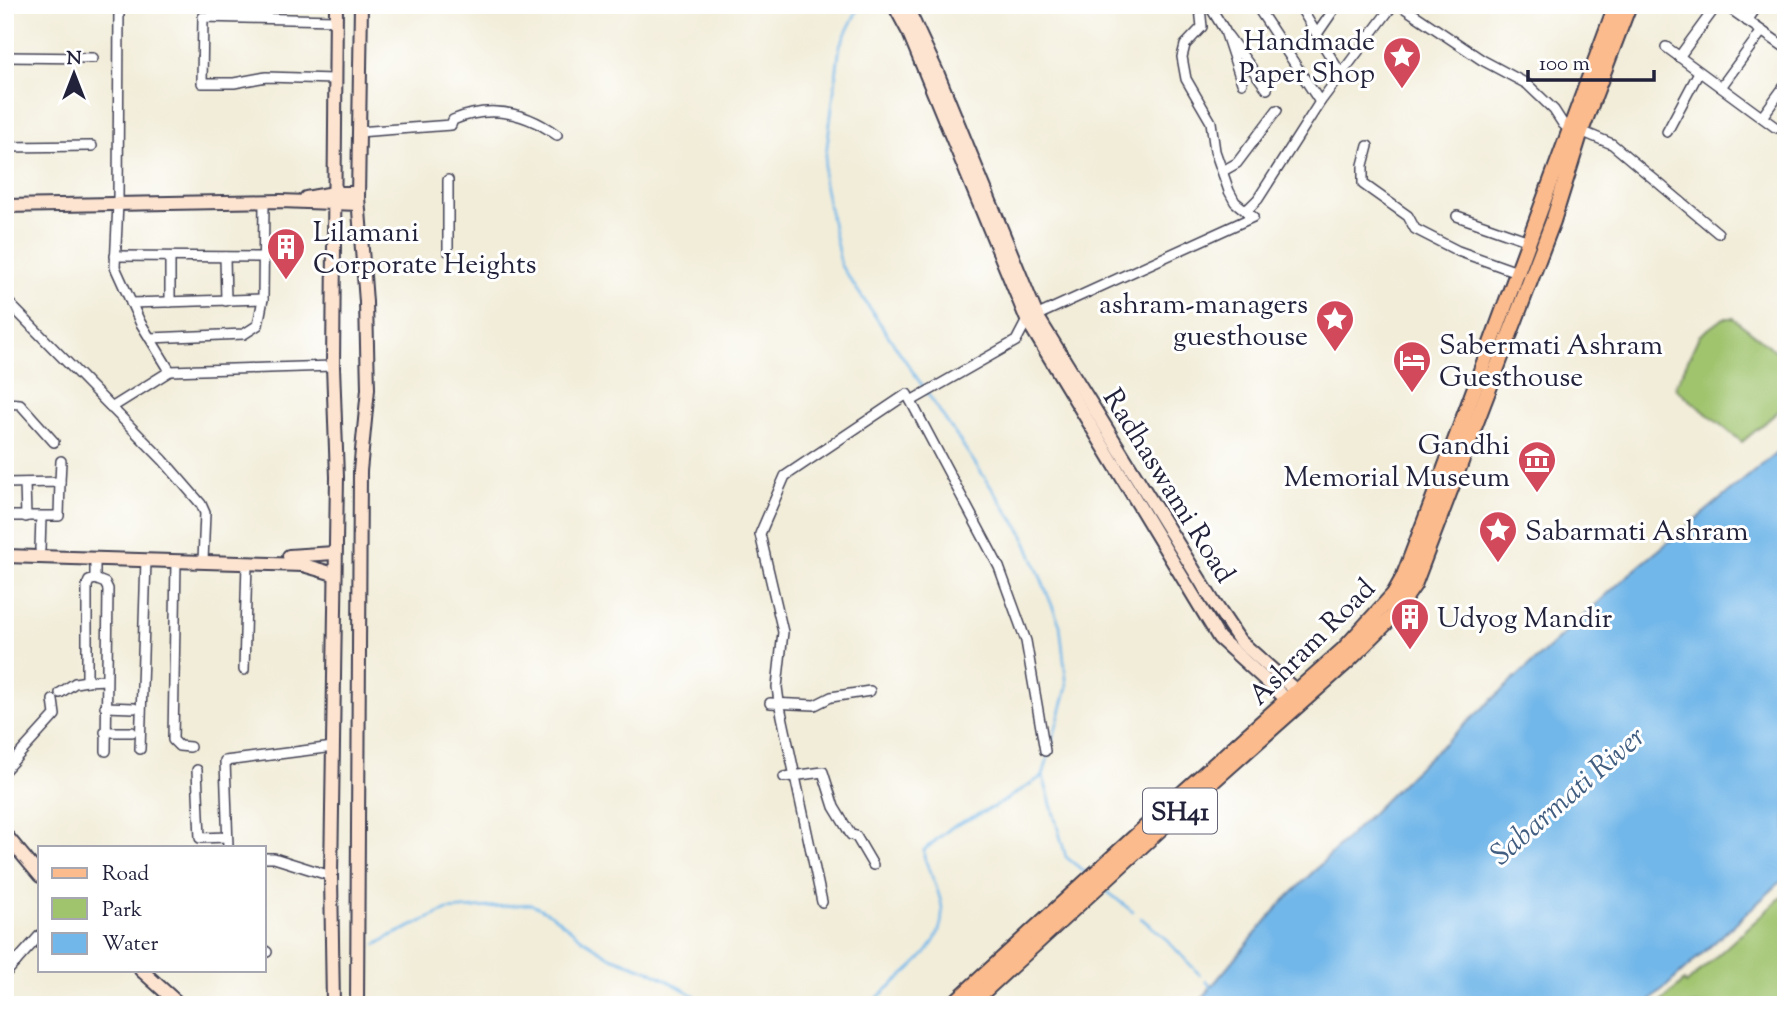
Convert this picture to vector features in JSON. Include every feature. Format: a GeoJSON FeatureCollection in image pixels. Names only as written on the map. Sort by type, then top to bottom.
{"type":"FeatureCollection","features":[{"type":"Feature","properties":{"kind":"main road"},"geometry":{"type":"LineString","coordinates":[[333,1005],[331,876],[337,477],[334,366],[334,79],[337,5]]}},
{"type":"Feature","properties":{"kind":"main road"},"geometry":{"type":"LineString","coordinates":[[357,1005],[360,498],[368,389],[366,302],[358,199],[361,5]]}},
{"type":"Feature","properties":{"kind":"main road","name":"Radhaswami Road"},"geometry":{"type":"LineString","coordinates":[[894,5],[909,33],[1032,318],[1219,638],[1297,700]]}},
{"type":"Feature","properties":{"kind":"main road","name":"Radhaswami Road"},"geometry":{"type":"LineString","coordinates":[[906,5],[937,72],[1032,318]]}},
{"type":"Feature","properties":{"kind":"main road","name":"Ashram Road"},"geometry":{"type":"LineString","coordinates":[[969,1005],[1194,798],[1297,700],[1343,650],[1414,585],[1553,221],[1576,131],[1616,5]]}},
{"type":"Feature","properties":{"kind":"main road","name":"Ashram Road"},"geometry":{"type":"LineString","coordinates":[[1399,598],[1403,578],[1529,241],[1629,5]]}},
{"type":"Feature","properties":{"kind":"main road"},"geometry":{"type":"LineString","coordinates":[[5,206],[358,199]]}},
{"type":"Feature","properties":{"kind":"main road"},"geometry":{"type":"LineString","coordinates":[[5,548],[303,565],[334,574]]}},
{"type":"Feature","properties":{"kind":"main road"},"geometry":{"type":"LineString","coordinates":[[5,556],[176,561],[204,558],[303,557],[334,553]]}},
{"type":"Feature","properties":{"kind":"main road","name":"Ashram Road"},"geometry":{"type":"LineString","coordinates":[[952,1005],[1186,790],[1297,700]]}},
{"type":"Feature","properties":{"kind":"main road"},"geometry":{"type":"LineString","coordinates":[[5,834],[38,874]]}},
{"type":"Feature","properties":{"kind":"main road"},"geometry":{"type":"LineString","coordinates":[[5,844],[38,884]]}},
{"type":"Feature","properties":{"kind":"main road"},"geometry":{"type":"LineString","coordinates":[[133,972],[169,1005]]}},
{"type":"Feature","properties":{"kind":"main road"},"geometry":{"type":"LineString","coordinates":[[143,972],[180,1005]]}},
{"type":"Feature","properties":{"kind":"street"},"geometry":{"type":"LineString","coordinates":[[120,5],[115,267],[131,303],[170,371]]}},
{"type":"Feature","properties":{"kind":"street"},"geometry":{"type":"LineString","coordinates":[[911,401],[1016,341],[1032,318],[1254,217],[1235,202],[1215,150],[1212,122],[1186,79],[1182,57],[1185,45],[1202,27],[1202,5]]}},
{"type":"Feature","properties":{"kind":"street"},"geometry":{"type":"LineString","coordinates":[[1209,5],[1267,89]]}},
{"type":"Feature","properties":{"kind":"street"},"geometry":{"type":"LineString","coordinates":[[1256,5],[1320,103]]}},
{"type":"Feature","properties":{"kind":"street"},"geometry":{"type":"LineString","coordinates":[[1299,5],[1341,75]]}},
{"type":"Feature","properties":{"kind":"street"},"geometry":{"type":"LineString","coordinates":[[1317,34],[1337,5]]}},
{"type":"Feature","properties":{"kind":"street"},"geometry":{"type":"LineString","coordinates":[[1246,211],[1258,200],[1320,103],[1392,5]]}},
{"type":"Feature","properties":{"kind":"street"},"geometry":{"type":"LineString","coordinates":[[1400,5],[1482,60],[1527,84],[1554,110],[1563,124],[1612,144],[1718,233]]}},
{"type":"Feature","properties":{"kind":"street"},"geometry":{"type":"LineString","coordinates":[[1679,57],[1717,5]]}},
{"type":"Feature","properties":{"kind":"street"},"geometry":{"type":"LineString","coordinates":[[1725,5],[1786,48]]}},
{"type":"Feature","properties":{"kind":"street"},"geometry":{"type":"LineString","coordinates":[[1747,21],[1758,5]]}},
{"type":"Feature","properties":{"kind":"street"},"geometry":{"type":"LineString","coordinates":[[334,79],[265,77],[234,83],[202,83],[203,17],[336,20]]}},
{"type":"Feature","properties":{"kind":"street"},"geometry":{"type":"LineString","coordinates":[[1225,31],[1242,83]]}},
{"type":"Feature","properties":{"kind":"street"},"geometry":{"type":"LineString","coordinates":[[1721,87],[1762,31]]}},
{"type":"Feature","properties":{"kind":"street"},"geometry":{"type":"LineString","coordinates":[[1666,47],[1762,117],[1781,129],[1786,127]]}},
{"type":"Feature","properties":{"kind":"street"},"geometry":{"type":"LineString","coordinates":[[5,57],[93,58]]}},
{"type":"Feature","properties":{"kind":"street"},"geometry":{"type":"LineString","coordinates":[[1667,132],[1699,72]]}},
{"type":"Feature","properties":{"kind":"street"},"geometry":{"type":"LineString","coordinates":[[1762,117],[1786,84]]}},
{"type":"Feature","properties":{"kind":"street"},"geometry":{"type":"LineString","coordinates":[[1223,171],[1237,163],[1277,110]]}},
{"type":"Feature","properties":{"kind":"street"},"geometry":{"type":"LineString","coordinates":[[358,132],[451,125],[453,120],[466,114],[514,112],[528,117],[557,135]]}},
{"type":"Feature","properties":{"kind":"street"},"geometry":{"type":"LineString","coordinates":[[5,147],[92,146]]}},
{"type":"Feature","properties":{"kind":"street"},"geometry":{"type":"LineString","coordinates":[[1368,146],[1363,165],[1363,184],[1408,216],[1415,229],[1458,251],[1517,272]]}},
{"type":"Feature","properties":{"kind":"street"},"geometry":{"type":"LineString","coordinates":[[448,180],[448,251]]}},
{"type":"Feature","properties":{"kind":"street"},"geometry":{"type":"LineString","coordinates":[[150,338],[244,334],[258,325],[263,299],[264,202]]}},
{"type":"Feature","properties":{"kind":"street"},"geometry":{"type":"LineString","coordinates":[[1457,216],[1529,241]]}},
{"type":"Feature","properties":{"kind":"street"},"geometry":{"type":"LineString","coordinates":[[115,256],[264,257]]}},
{"type":"Feature","properties":{"kind":"street"},"geometry":{"type":"LineString","coordinates":[[170,257],[170,302]]}},
{"type":"Feature","properties":{"kind":"street"},"geometry":{"type":"LineString","coordinates":[[225,257],[226,300]]}},
{"type":"Feature","properties":{"kind":"street"},"geometry":{"type":"LineString","coordinates":[[5,299],[163,460],[201,504],[205,513],[204,558]]}},
{"type":"Feature","properties":{"kind":"street"},"geometry":{"type":"LineString","coordinates":[[131,303],[263,299]]}},
{"type":"Feature","properties":{"kind":"street"},"geometry":{"type":"LineString","coordinates":[[5,314],[15,307]]}},
{"type":"Feature","properties":{"kind":"street"},"geometry":{"type":"LineString","coordinates":[[111,408],[170,371],[334,366]]}},
{"type":"Feature","properties":{"kind":"street"},"geometry":{"type":"LineString","coordinates":[[822,902],[796,775],[775,703],[783,632],[760,534],[785,477],[907,394],[1003,580],[1027,641],[1045,751]]}},
{"type":"Feature","properties":{"kind":"street"},"geometry":{"type":"LineString","coordinates":[[5,403],[20,404],[54,442]]}},
{"type":"Feature","properties":{"kind":"street"},"geometry":{"type":"LineString","coordinates":[[5,516],[59,516],[61,461]]}},
{"type":"Feature","properties":{"kind":"street"},"geometry":{"type":"LineString","coordinates":[[5,483],[60,482]]}},
{"type":"Feature","properties":{"kind":"street"},"geometry":{"type":"LineString","coordinates":[[25,483],[26,517]]}},
{"type":"Feature","properties":{"kind":"street"},"geometry":{"type":"LineString","coordinates":[[40,549],[41,517]]}},
{"type":"Feature","properties":{"kind":"street"},"geometry":{"type":"LineString","coordinates":[[95,558],[95,579]]}},
{"type":"Feature","properties":{"kind":"street"},"geometry":{"type":"LineString","coordinates":[[140,750],[146,560]]}},
{"type":"Feature","properties":{"kind":"street"},"geometry":{"type":"LineString","coordinates":[[176,561],[173,740],[179,746],[190,747]]}},
{"type":"Feature","properties":{"kind":"street"},"geometry":{"type":"LineString","coordinates":[[244,670],[247,563]]}},
{"type":"Feature","properties":{"kind":"street"},"geometry":{"type":"LineString","coordinates":[[86,681],[87,586],[89,581],[95,579],[105,583],[107,589],[106,751]]}},
{"type":"Feature","properties":{"kind":"street"},"geometry":{"type":"LineString","coordinates":[[5,770],[55,715],[57,697],[75,683],[106,680]]}},
{"type":"Feature","properties":{"kind":"street"},"geometry":{"type":"LineString","coordinates":[[775,703],[815,705],[831,697],[870,691]]}},
{"type":"Feature","properties":{"kind":"street"},"geometry":{"type":"LineString","coordinates":[[105,707],[134,708]]}},
{"type":"Feature","properties":{"kind":"street"},"geometry":{"type":"LineString","coordinates":[[106,732],[132,732]]}},
{"type":"Feature","properties":{"kind":"street"},"geometry":{"type":"LineString","coordinates":[[197,770],[200,843],[228,842],[225,761],[333,747]]}},
{"type":"Feature","properties":{"kind":"street"},"geometry":{"type":"LineString","coordinates":[[784,777],[823,772],[834,807],[873,865]]}},
{"type":"Feature","properties":{"kind":"street"},"geometry":{"type":"LineString","coordinates":[[266,859],[274,858],[331,876]]}},
{"type":"Feature","properties":{"kind":"street"},"geometry":{"type":"LineString","coordinates":[[5,974],[38,936]]}},
{"type":"Feature","properties":{"kind":"street"},"geometry":{"type":"LineString","coordinates":[[5,953],[16,962]]}},
{"type":"Feature","properties":{"kind":"green space"},"geometry":{"type":"Polygon","coordinates":[[[1723,318],[1733,318],[1786,359],[1786,405],[1742,442],[1675,388],[1699,336],[1723,318]]]}},
{"type":"Feature","properties":{"kind":"green space"},"geometry":{"type":"Polygon","coordinates":[[[1786,893],[1786,998],[1779,1005],[1658,1005],[1684,981],[1686,984],[1786,893]]]}},
{"type":"Feature","properties":{"kind":"water","name":"Sabarmati River"},"geometry":{"type":"Polygon","coordinates":[[[1786,445],[1786,877],[1646,1005],[1196,1005],[1278,907],[1413,772],[1626,577],[1786,445]]]}},
{"type":"Feature","properties":{"kind":"waterway"},"geometry":{"type":"LineString","coordinates":[[860,5],[840,45],[823,178],[841,266],[1023,534],[1060,625],[1067,687],[1043,776],[1066,857],[1086,873]]}},
{"type":"Feature","properties":{"kind":"waterway"},"geometry":{"type":"LineString","coordinates":[[870,1005],[928,951],[941,924],[941,902],[924,850],[952,827],[996,806],[1043,776]]}},
{"type":"Feature","properties":{"kind":"waterway"},"geometry":{"type":"LineString","coordinates":[[1104,889],[1133,912]]}},
{"type":"Feature","properties":{"kind":"waterway"},"geometry":{"type":"LineString","coordinates":[[376,945],[447,910],[531,904],[551,914],[611,957],[652,972],[699,998],[718,1005]]}},
{"type":"Feature","properties":{"kind":"waterway"},"geometry":{"type":"LineString","coordinates":[[1141,918],[1165,938],[1200,975]]}},
{"type":"Feature","properties":{"kind":"waterway"},"geometry":{"type":"LineString","coordinates":[[1206,981],[1213,989]]}},
{"type":"Feature","properties":{"kind":"place","name":"Handmade Paper Shop"},"geometry":{"type":"Point","coordinates":[1402,90]}},
{"type":"Feature","properties":{"kind":"place","name":"Lilamani Corporate Heights"},"geometry":{"type":"Point","coordinates":[286,281]}},
{"type":"Feature","properties":{"kind":"place","name":"ashram-managers guesthouse"},"geometry":{"type":"Point","coordinates":[1335,353]}},
{"type":"Feature","properties":{"kind":"place","name":"Sabermati Ashram Guesthouse"},"geometry":{"type":"Point","coordinates":[1412,394]}},
{"type":"Feature","properties":{"kind":"place","name":"Gandhi Memorial Museum"},"geometry":{"type":"Point","coordinates":[1537,494]}},
{"type":"Feature","properties":{"kind":"place","name":"Sabarmati Ashram"},"geometry":{"type":"Point","coordinates":[1498,564]}},
{"type":"Feature","properties":{"kind":"place","name":"Udyog Mandir"},"geometry":{"type":"Point","coordinates":[1410,651]}}]}
